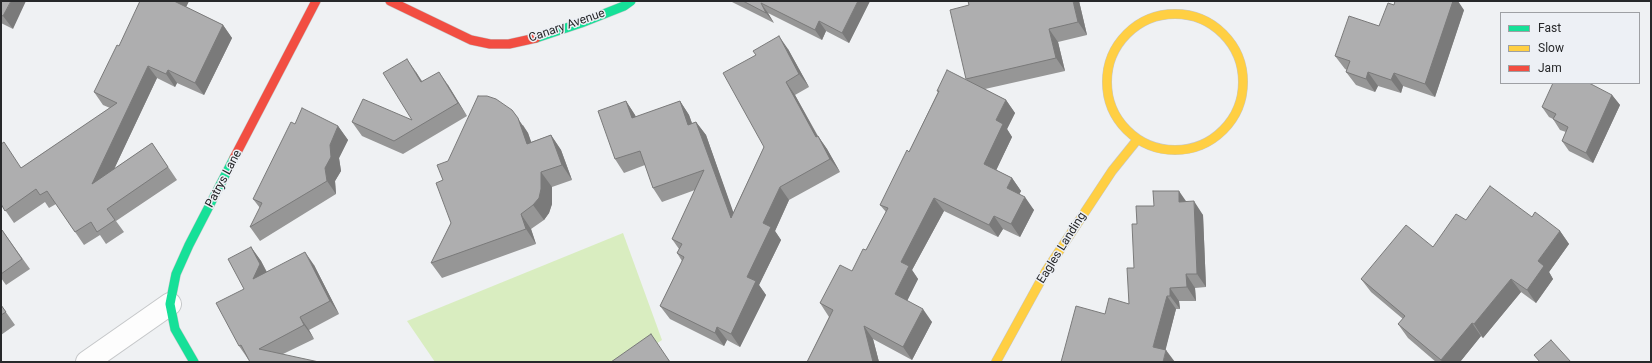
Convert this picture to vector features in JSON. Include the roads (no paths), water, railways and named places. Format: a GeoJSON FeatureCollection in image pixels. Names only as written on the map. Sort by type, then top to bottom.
{"type":"FeatureCollection","features":[{"type":"Feature","properties":{"kind":"street","name":"Patrys Lane"},"geometry":{"type":"LineString","coordinates":[[194,362],[175,329],[170,304],[176,274],[189,245],[316,1]]}},
{"type":"Feature","properties":{"kind":"street","name":"Canary Avenue"},"geometry":{"type":"LineString","coordinates":[[390,1],[471,40],[490,44],[509,44],[542,37],[624,6],[631,1]]}},
{"type":"Feature","properties":{"kind":"street"},"geometry":{"type":"LineString","coordinates":[[1175,14],[1194,16],[1212,25],[1226,38],[1237,54],[1242,73],[1243,93],[1237,111],[1226,128],[1212,141],[1194,148],[1175,151],[1155,148],[1137,140],[1123,127],[1112,111],[1107,92],[1107,72],[1112,54],[1123,37],[1138,24],[1162,15],[1175,14]]}},
{"type":"Feature","properties":{"kind":"street","name":"Eagles Landing"},"geometry":{"type":"LineString","coordinates":[[996,362],[1046,272],[1066,240],[1112,171],[1137,140]]}},
{"type":"Feature","properties":{"kind":"street"},"geometry":{"type":"LineString","coordinates":[[87,362],[170,304]]}}]}
